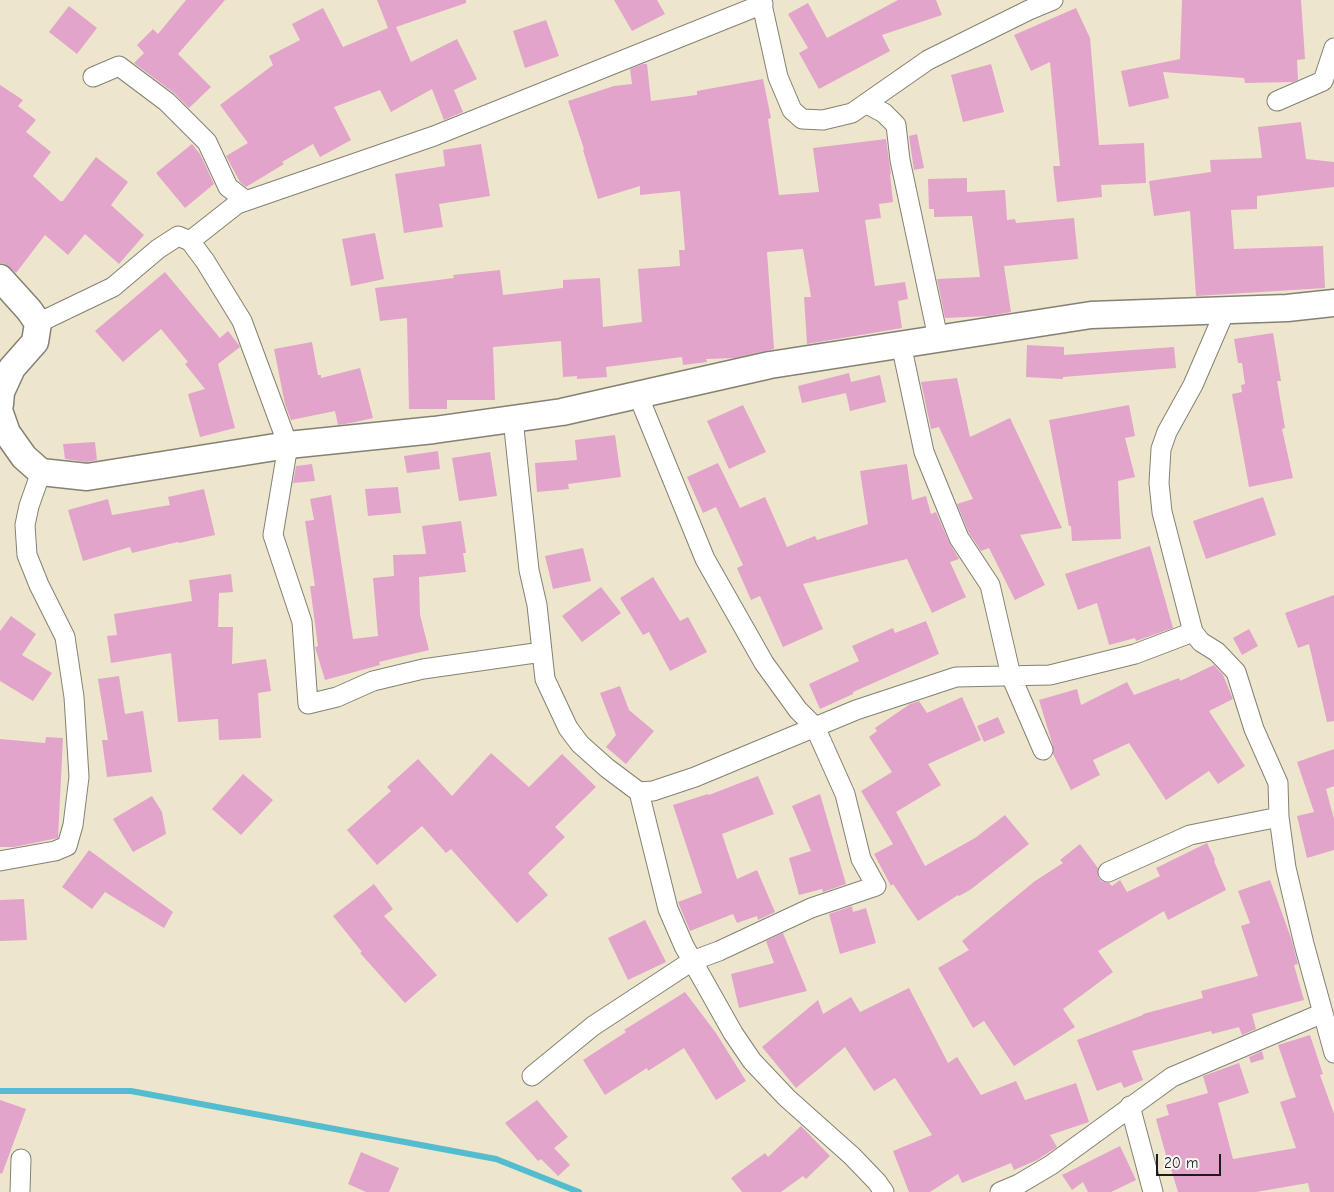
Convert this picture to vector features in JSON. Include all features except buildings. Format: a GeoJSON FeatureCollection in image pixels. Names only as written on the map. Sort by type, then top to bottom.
{"type":"FeatureCollection","features":[{"type":"Feature","properties":{"kind":"street"},"geometry":{"type":"LineString","coordinates":[[190,241],[237,204],[434,136],[762,2],[778,77],[792,110],[802,119],[823,120],[852,113],[928,60],[1053,0]]}},
{"type":"Feature","properties":{"kind":"street"},"geometry":{"type":"LineString","coordinates":[[1277,101],[1323,81],[1334,48]]}},
{"type":"Feature","properties":{"kind":"street"},"geometry":{"type":"LineString","coordinates":[[93,77],[119,66],[167,102],[207,142],[228,187],[246,201]]}},
{"type":"Feature","properties":{"kind":"street"},"geometry":{"type":"LineString","coordinates":[[884,91],[884,113]]}},
{"type":"Feature","properties":{"kind":"street"},"geometry":{"type":"LineString","coordinates":[[867,104],[884,113],[896,125],[900,160],[938,338]]}},
{"type":"Feature","properties":{"kind":"street"},"geometry":{"type":"LineString","coordinates":[[38,323],[113,287],[158,249],[178,236],[190,241],[205,261],[242,321],[288,445],[273,534],[302,622],[308,704],[337,697],[373,681],[422,669],[542,652]]}},
{"type":"Feature","properties":{"kind":"street"},"geometry":{"type":"LineString","coordinates":[[0,278],[29,310],[38,323],[34,342],[6,373],[1,392],[0,412],[7,433],[24,456],[40,472],[87,477],[288,445],[434,430],[562,412],[770,365],[1091,316],[1287,308],[1334,303]]}},
{"type":"Feature","properties":{"kind":"street"},"geometry":{"type":"LineString","coordinates":[[1225,311],[1193,385],[1167,432],[1161,449],[1159,483],[1162,512],[1193,632],[1201,642],[1217,652],[1236,672],[1254,729],[1278,783],[1279,817],[1286,868],[1304,944],[1334,1053]]}},
{"type":"Feature","properties":{"kind":"street"},"geometry":{"type":"LineString","coordinates":[[901,344],[924,452],[960,538],[990,585],[1011,676],[1044,750]]}},
{"type":"Feature","properties":{"kind":"street"},"geometry":{"type":"LineString","coordinates":[[532,1076],[593,1026],[692,961],[811,908],[876,886],[861,859],[845,794],[815,727],[798,710],[764,663],[705,559],[638,395]]}},
{"type":"Feature","properties":{"kind":"street"},"geometry":{"type":"LineString","coordinates":[[512,419],[529,570],[537,605],[545,679],[568,728],[588,752],[638,792],[668,909],[692,961],[719,1009],[752,1061],[787,1098],[852,1156],[884,1192]]}},
{"type":"Feature","properties":{"kind":"street"},"geometry":{"type":"LineString","coordinates":[[0,861],[67,846],[73,825],[79,777],[74,697],[65,638],[39,585],[27,555],[25,525],[40,472]]}},
{"type":"Feature","properties":{"kind":"street"},"geometry":{"type":"LineString","coordinates":[[638,792],[653,791],[695,777],[856,710],[956,677],[1050,675],[1135,654],[1193,632]]}},
{"type":"Feature","properties":{"kind":"street"},"geometry":{"type":"LineString","coordinates":[[1108,872],[1190,835],[1279,817]]}},
{"type":"Feature","properties":{"kind":"street"},"geometry":{"type":"LineString","coordinates":[[1000,1192],[1019,1184],[1051,1165],[1172,1077],[1323,1013]]}},
{"type":"Feature","properties":{"kind":"street"},"geometry":{"type":"LineString","coordinates":[[1130,1106],[1153,1192]]}},
{"type":"Feature","properties":{"kind":"street"},"geometry":{"type":"LineString","coordinates":[[20,1192],[21,1159]]}},
{"type":"Feature","properties":{"kind":"waterway"},"geometry":{"type":"LineString","coordinates":[[0,1091],[131,1091],[496,1159],[579,1192]]}}]}
